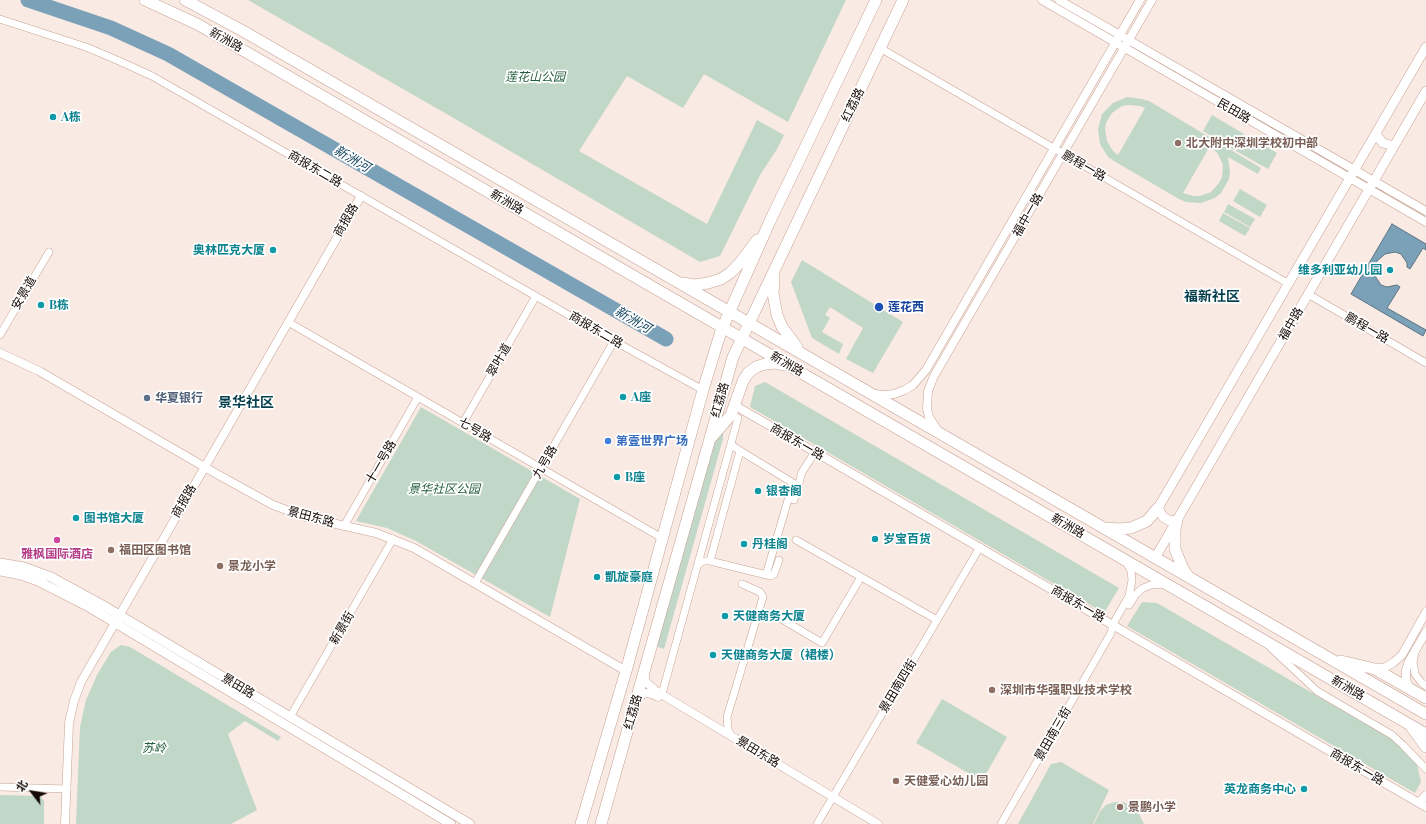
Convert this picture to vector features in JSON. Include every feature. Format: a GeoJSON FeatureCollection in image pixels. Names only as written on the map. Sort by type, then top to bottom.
{"type":"FeatureCollection","features":[{"type":"Feature","properties":{"kind":"main road","name":"新洲路"},"geometry":{"type":"LineString","coordinates":[[145,0],[197,24],[234,45],[723,326],[1426,734]]}},
{"type":"Feature","properties":{"kind":"main road","name":"新洲路"},"geometry":{"type":"LineString","coordinates":[[185,0],[250,34],[1426,714]]}},
{"type":"Feature","properties":{"kind":"main road","name":"红荔路"},"geometry":{"type":"LineString","coordinates":[[581,824],[626,671],[703,390],[723,326],[770,221],[876,0]]}},
{"type":"Feature","properties":{"kind":"main road","name":"红荔路"},"geometry":{"type":"LineString","coordinates":[[601,824],[729,370],[742,337],[903,0]]}},
{"type":"Feature","properties":{"kind":"main road","name":"福中路"},"geometry":{"type":"LineString","coordinates":[[1158,508],[1426,47]]}},
{"type":"Feature","properties":{"kind":"main road","name":"福中路"},"geometry":{"type":"LineString","coordinates":[[1155,558],[1426,90]]}},
{"type":"Feature","properties":{"kind":"main road"},"geometry":{"type":"LineString","coordinates":[[1376,133],[1383,143],[1394,146]]}},
{"type":"Feature","properties":{"kind":"main road"},"geometry":{"type":"LineString","coordinates":[[678,282],[695,285],[721,279],[739,264],[770,221]]}},
{"type":"Feature","properties":{"kind":"main road"},"geometry":{"type":"LineString","coordinates":[[776,266],[773,280],[773,294],[777,314],[788,338],[808,357]]}},
{"type":"Feature","properties":{"kind":"main road"},"geometry":{"type":"LineString","coordinates":[[709,440],[735,416],[736,405],[743,381],[748,373],[756,367],[765,364],[775,363],[795,368]]}},
{"type":"Feature","properties":{"kind":"main road"},"geometry":{"type":"LineString","coordinates":[[1099,525],[1110,529],[1131,528],[1147,520],[1158,508],[1164,517],[1170,521],[1177,520],[1175,530],[1176,550],[1183,569],[1190,578]]}},
{"type":"Feature","properties":{"kind":"main road","name":"景田路"},"geometry":{"type":"LineString","coordinates":[[0,563],[24,567],[51,577],[451,824]]}},
{"type":"Feature","properties":{"kind":"main road","name":"景田路"},"geometry":{"type":"LineString","coordinates":[[0,571],[21,575],[48,585],[117,619],[290,717],[470,824]]}},
{"type":"Feature","properties":{"kind":"main road"},"geometry":{"type":"LineString","coordinates":[[1328,658],[1375,669],[1426,698]]}},
{"type":"Feature","properties":{"kind":"main road"},"geometry":{"type":"LineString","coordinates":[[1406,722],[1416,732],[1426,747]]}},
{"type":"Feature","properties":{"kind":"street","name":"民田路"},"geometry":{"type":"LineString","coordinates":[[1042,0],[1127,44],[1352,174],[1426,222]]}},
{"type":"Feature","properties":{"kind":"street","name":"民田路"},"geometry":{"type":"LineString","coordinates":[[1059,0],[1118,39]]}},
{"type":"Feature","properties":{"kind":"street","name":"福中一路"},"geometry":{"type":"LineString","coordinates":[[871,394],[894,394],[905,390],[913,385],[926,370],[1140,0]]}},
{"type":"Feature","properties":{"kind":"street","name":"福中一路"},"geometry":{"type":"LineString","coordinates":[[940,433],[929,417],[927,409],[927,399],[931,383],[1152,0]]}},
{"type":"Feature","properties":{"kind":"street","name":"商报东二路"},"geometry":{"type":"LineString","coordinates":[[0,19],[86,47],[141,71],[614,341],[703,390]]}},
{"type":"Feature","properties":{"kind":"street","name":"鹏程一路"},"geometry":{"type":"LineString","coordinates":[[880,48],[1289,284]]}},
{"type":"Feature","properties":{"kind":"street","name":"民田路"},"geometry":{"type":"LineString","coordinates":[[1371,185],[1426,211]]}},
{"type":"Feature","properties":{"kind":"street","name":"商报路"},"geometry":{"type":"LineString","coordinates":[[65,824],[68,736],[74,701],[86,672],[360,196]]}},
{"type":"Feature","properties":{"kind":"street","name":"安景道"},"geometry":{"type":"LineString","coordinates":[[0,335],[49,252]]}},
{"type":"Feature","properties":{"kind":"street","name":"鹏程一路"},"geometry":{"type":"LineString","coordinates":[[1308,294],[1426,363]]}},
{"type":"Feature","properties":{"kind":"street","name":"翠叶道"},"geometry":{"type":"LineString","coordinates":[[463,423],[536,296]]}},
{"type":"Feature","properties":{"kind":"street","name":"七号路"},"geometry":{"type":"LineString","coordinates":[[288,322],[662,538]]}},
{"type":"Feature","properties":{"kind":"street","name":"九号路"},"geometry":{"type":"LineString","coordinates":[[475,583],[614,341]]}},
{"type":"Feature","properties":{"kind":"street","name":"景田东路"},"geometry":{"type":"LineString","coordinates":[[0,353],[39,371],[258,498],[284,510],[376,533],[414,548],[626,671]]}},
{"type":"Feature","properties":{"kind":"street","name":"十一号路"},"geometry":{"type":"LineString","coordinates":[[344,526],[418,397]]}},
{"type":"Feature","properties":{"kind":"street","name":"商报东一路"},"geometry":{"type":"LineString","coordinates":[[736,405],[1423,805]]}},
{"type":"Feature","properties":{"kind":"street"},"geometry":{"type":"LineString","coordinates":[[662,694],[731,443],[735,416]]}},
{"type":"Feature","properties":{"kind":"street"},"geometry":{"type":"LineString","coordinates":[[731,443],[740,451],[793,483]]}},
{"type":"Feature","properties":{"kind":"street"},"geometry":{"type":"LineString","coordinates":[[710,561],[740,451]]}},
{"type":"Feature","properties":{"kind":"street"},"geometry":{"type":"LineString","coordinates":[[766,575],[793,483],[813,451]]}},
{"type":"Feature","properties":{"kind":"street"},"geometry":{"type":"LineString","coordinates":[[794,500],[802,472],[813,451]]}},
{"type":"Feature","properties":{"kind":"street","name":"新景街"},"geometry":{"type":"LineString","coordinates":[[290,717],[393,539]]}},
{"type":"Feature","properties":{"kind":"street"},"geometry":{"type":"LineString","coordinates":[[796,540],[937,620]]}},
{"type":"Feature","properties":{"kind":"street","name":"景田南四街"},"geometry":{"type":"LineString","coordinates":[[817,824],[980,547]]}},
{"type":"Feature","properties":{"kind":"street"},"geometry":{"type":"LineString","coordinates":[[1115,625],[1129,596],[1132,580],[1128,565],[1121,557]]}},
{"type":"Feature","properties":{"kind":"street"},"geometry":{"type":"LineString","coordinates":[[698,565],[703,561],[710,561],[740,566],[771,576],[774,574],[779,560]]}},
{"type":"Feature","properties":{"kind":"street"},"geometry":{"type":"LineString","coordinates":[[773,614],[822,643],[861,577]]}},
{"type":"Feature","properties":{"kind":"street"},"geometry":{"type":"LineString","coordinates":[[1115,625],[1133,599],[1143,588],[1160,583],[1169,585]]}},
{"type":"Feature","properties":{"kind":"street"},"geometry":{"type":"LineString","coordinates":[[709,722],[717,725],[723,725],[727,717],[763,597],[760,592],[754,588],[742,584]]}},
{"type":"Feature","properties":{"kind":"street"},"geometry":{"type":"LineString","coordinates":[[1375,669],[1386,667],[1402,655],[1426,612]]}},
{"type":"Feature","properties":{"kind":"street","name":"景田南三街"},"geometry":{"type":"LineString","coordinates":[[1001,824],[1115,625]]}},
{"type":"Feature","properties":{"kind":"street"},"geometry":{"type":"LineString","coordinates":[[1410,689],[1406,680],[1406,670],[1426,632]]}},
{"type":"Feature","properties":{"kind":"street"},"geometry":{"type":"LineString","coordinates":[[1258,636],[1317,691],[1392,735],[1426,769]]}},
{"type":"Feature","properties":{"kind":"street"},"geometry":{"type":"LineString","coordinates":[[1416,650],[1413,667],[1417,678],[1426,686]]}},
{"type":"Feature","properties":{"kind":"street","name":"景田东路"},"geometry":{"type":"LineString","coordinates":[[644,674],[645,680],[649,685],[662,694],[832,799],[869,824]]}},
{"type":"Feature","properties":{"kind":"street","name":"景田东路"},"geometry":{"type":"LineString","coordinates":[[636,702],[645,693],[655,695],[832,799],[878,824]]}},
{"type":"Feature","properties":{"kind":"street"},"geometry":{"type":"LineString","coordinates":[[727,717],[728,729],[731,736]]}},
{"type":"Feature","properties":{"kind":"street"},"geometry":{"type":"LineString","coordinates":[[0,787],[67,789]]}},
{"type":"Feature","properties":{"kind":"street"},"geometry":{"type":"LineString","coordinates":[[1423,805],[1426,795]]}},
{"type":"Feature","properties":{"kind":"green space","name":"莲花山公园"},"geometry":{"type":"Polygon","coordinates":[[[248,0],[846,0],[788,122],[704,74],[683,108],[627,76],[579,151],[707,224],[757,120],[784,135],[777,149],[760,175],[720,256],[700,262],[248,0]]]}},
{"type":"Feature","properties":{"kind":"green space"},"geometry":{"type":"Polygon","coordinates":[[[1127,97],[1149,101],[1261,168],[1258,174],[1228,157],[1230,172],[1229,179],[1221,193],[1215,198],[1201,203],[1186,202],[1179,199],[1108,157],[1100,144],[1098,129],[1102,114],[1113,103],[1127,97]],[[1128,105],[1122,106],[1112,113],[1106,123],[1105,129],[1107,141],[1113,151],[1118,155],[1145,108],[1128,105]],[[1210,146],[1183,193],[1200,196],[1211,192],[1219,183],[1222,177],[1223,165],[1218,154],[1210,146]]]}},
{"type":"Feature","properties":{"kind":"green space"},"geometry":{"type":"Polygon","coordinates":[[[1212,115],[1244,134],[1234,150],[1203,131],[1212,115]]]}},
{"type":"Feature","properties":{"kind":"green space"},"geometry":{"type":"Polygon","coordinates":[[[1246,135],[1277,153],[1268,169],[1236,151],[1246,135]]]}},
{"type":"Feature","properties":{"kind":"green space"},"geometry":{"type":"Polygon","coordinates":[[[1240,189],[1267,205],[1260,217],[1233,201],[1240,189]]]}},
{"type":"Feature","properties":{"kind":"green space"},"geometry":{"type":"Polygon","coordinates":[[[1228,204],[1255,219],[1250,227],[1224,212],[1228,204]]]}},
{"type":"Feature","properties":{"kind":"green space"},"geometry":{"type":"Polygon","coordinates":[[[1223,213],[1250,228],[1245,236],[1219,221],[1223,213]]]}},
{"type":"Feature","properties":{"kind":"green space"},"geometry":{"type":"Polygon","coordinates":[[[802,260],[903,322],[873,373],[846,359],[863,328],[830,307],[825,315],[830,318],[822,332],[843,344],[839,354],[812,338],[791,282],[802,260]]]}},
{"type":"Feature","properties":{"kind":"green space"},"geometry":{"type":"Polygon","coordinates":[[[765,382],[1119,588],[1104,613],[750,407],[755,386],[765,382]]]}},
{"type":"Feature","properties":{"kind":"green space","name":"景华社区公园"},"geometry":{"type":"Polygon","coordinates":[[[421,407],[580,499],[550,617],[416,541],[387,528],[356,521],[421,407]]]}},
{"type":"Feature","properties":{"kind":"green space"},"geometry":{"type":"Polygon","coordinates":[[[721,433],[723,434],[723,439],[664,649],[655,646],[714,443],[721,433]]]}},
{"type":"Feature","properties":{"kind":"green space"},"geometry":{"type":"Polygon","coordinates":[[[1142,602],[1157,603],[1390,738],[1417,764],[1421,782],[1415,793],[1127,626],[1142,602]]]}},
{"type":"Feature","properties":{"kind":"green space","name":"苏岭"},"geometry":{"type":"Polygon","coordinates":[[[121,645],[130,647],[281,737],[278,741],[245,721],[228,734],[257,810],[231,824],[76,824],[80,727],[86,700],[97,675],[111,652],[121,645]]]}},
{"type":"Feature","properties":{"kind":"green space"},"geometry":{"type":"Polygon","coordinates":[[[942,699],[1007,737],[982,781],[916,743],[942,699]]]}},
{"type":"Feature","properties":{"kind":"green space"},"geometry":{"type":"Polygon","coordinates":[[[1061,762],[1109,790],[1093,824],[1018,824],[1051,764],[1061,762]]]}},
{"type":"Feature","properties":{"kind":"green space"},"geometry":{"type":"Polygon","coordinates":[[[0,795],[40,796],[44,801],[44,824],[0,824],[0,795]]]}},
{"type":"Feature","properties":{"kind":"green space","name":"景鹏小学"},"geometry":{"type":"Polygon","coordinates":[[[1115,802],[1123,802],[1137,810],[1144,824],[1094,824],[1100,811],[1106,805],[1115,802]]]}},
{"type":"Feature","properties":{"kind":"water"},"geometry":{"type":"Polygon","coordinates":[[[1392,224],[1426,244],[1426,250],[1423,248],[1410,269],[1407,267],[1407,263],[1401,254],[1395,252],[1385,254],[1377,261],[1374,269],[1375,276],[1381,285],[1387,287],[1397,285],[1400,287],[1387,308],[1426,330],[1423,336],[1351,294],[1392,224]]]}},
{"type":"Feature","properties":{"kind":"waterway","name":"新洲河"},"geometry":{"type":"LineString","coordinates":[[28,0],[111,28],[168,54],[666,339]]}},
{"type":"Feature","properties":{"kind":"place","name":"A栋"},"geometry":{"type":"Point","coordinates":[53,117]}},
{"type":"Feature","properties":{"kind":"place","name":"北大附中深圳学校初中部"},"geometry":{"type":"Point","coordinates":[1178,143]}},
{"type":"Feature","properties":{"kind":"place","name":"奥林匹克大厦"},"geometry":{"type":"Point","coordinates":[273,250]}},
{"type":"Feature","properties":{"kind":"place","name":"维多利亚幼儿园"},"geometry":{"type":"Point","coordinates":[1390,270]}},
{"type":"Feature","properties":{"kind":"place","name":"B栋"},"geometry":{"type":"Point","coordinates":[41,305]}},
{"type":"Feature","properties":{"kind":"place","name":"莲花西"},"geometry":{"type":"Point","coordinates":[879,307]}},
{"type":"Feature","properties":{"kind":"place","name":"A座"},"geometry":{"type":"Point","coordinates":[623,397]}},
{"type":"Feature","properties":{"kind":"place","name":"华夏银行"},"geometry":{"type":"Point","coordinates":[147,398]}},
{"type":"Feature","properties":{"kind":"place","name":"第壹世界广场"},"geometry":{"type":"Point","coordinates":[608,441]}},
{"type":"Feature","properties":{"kind":"place","name":"B座"},"geometry":{"type":"Point","coordinates":[617,477]}},
{"type":"Feature","properties":{"kind":"place","name":"银杏阁"},"geometry":{"type":"Point","coordinates":[758,491]}},
{"type":"Feature","properties":{"kind":"place","name":"图书馆大厦"},"geometry":{"type":"Point","coordinates":[76,518]}},
{"type":"Feature","properties":{"kind":"place","name":"岁宝百货"},"geometry":{"type":"Point","coordinates":[875,539]}},
{"type":"Feature","properties":{"kind":"place","name":"雅枫国际酒店"},"geometry":{"type":"Point","coordinates":[57,540]}},
{"type":"Feature","properties":{"kind":"place","name":"丹桂阁"},"geometry":{"type":"Point","coordinates":[744,544]}},
{"type":"Feature","properties":{"kind":"place","name":"福田区图书馆"},"geometry":{"type":"Point","coordinates":[111,550]}},
{"type":"Feature","properties":{"kind":"place","name":"景龙小学"},"geometry":{"type":"Point","coordinates":[220,566]}},
{"type":"Feature","properties":{"kind":"place","name":"凱旋豪庭"},"geometry":{"type":"Point","coordinates":[597,577]}},
{"type":"Feature","properties":{"kind":"place","name":"天健商务大厦"},"geometry":{"type":"Point","coordinates":[725,616]}},
{"type":"Feature","properties":{"kind":"place","name":"天健商务大厦（裙楼）"},"geometry":{"type":"Point","coordinates":[713,655]}},
{"type":"Feature","properties":{"kind":"place","name":"深圳市华强职业技术学校"},"geometry":{"type":"Point","coordinates":[992,690]}},
{"type":"Feature","properties":{"kind":"place","name":"天健爱心幼儿园"},"geometry":{"type":"Point","coordinates":[896,781]}},
{"type":"Feature","properties":{"kind":"place","name":"英龙商务中心"},"geometry":{"type":"Point","coordinates":[1304,789]}},
{"type":"Feature","properties":{"kind":"place","name":"景鹏小学"},"geometry":{"type":"Point","coordinates":[1120,807]}},
{"type":"Feature","properties":{"kind":"district","name":"福新社区"},"geometry":{"type":"Point","coordinates":[1212,297]}},
{"type":"Feature","properties":{"kind":"district","name":"景华社区"},"geometry":{"type":"Point","coordinates":[246,403]}}]}
